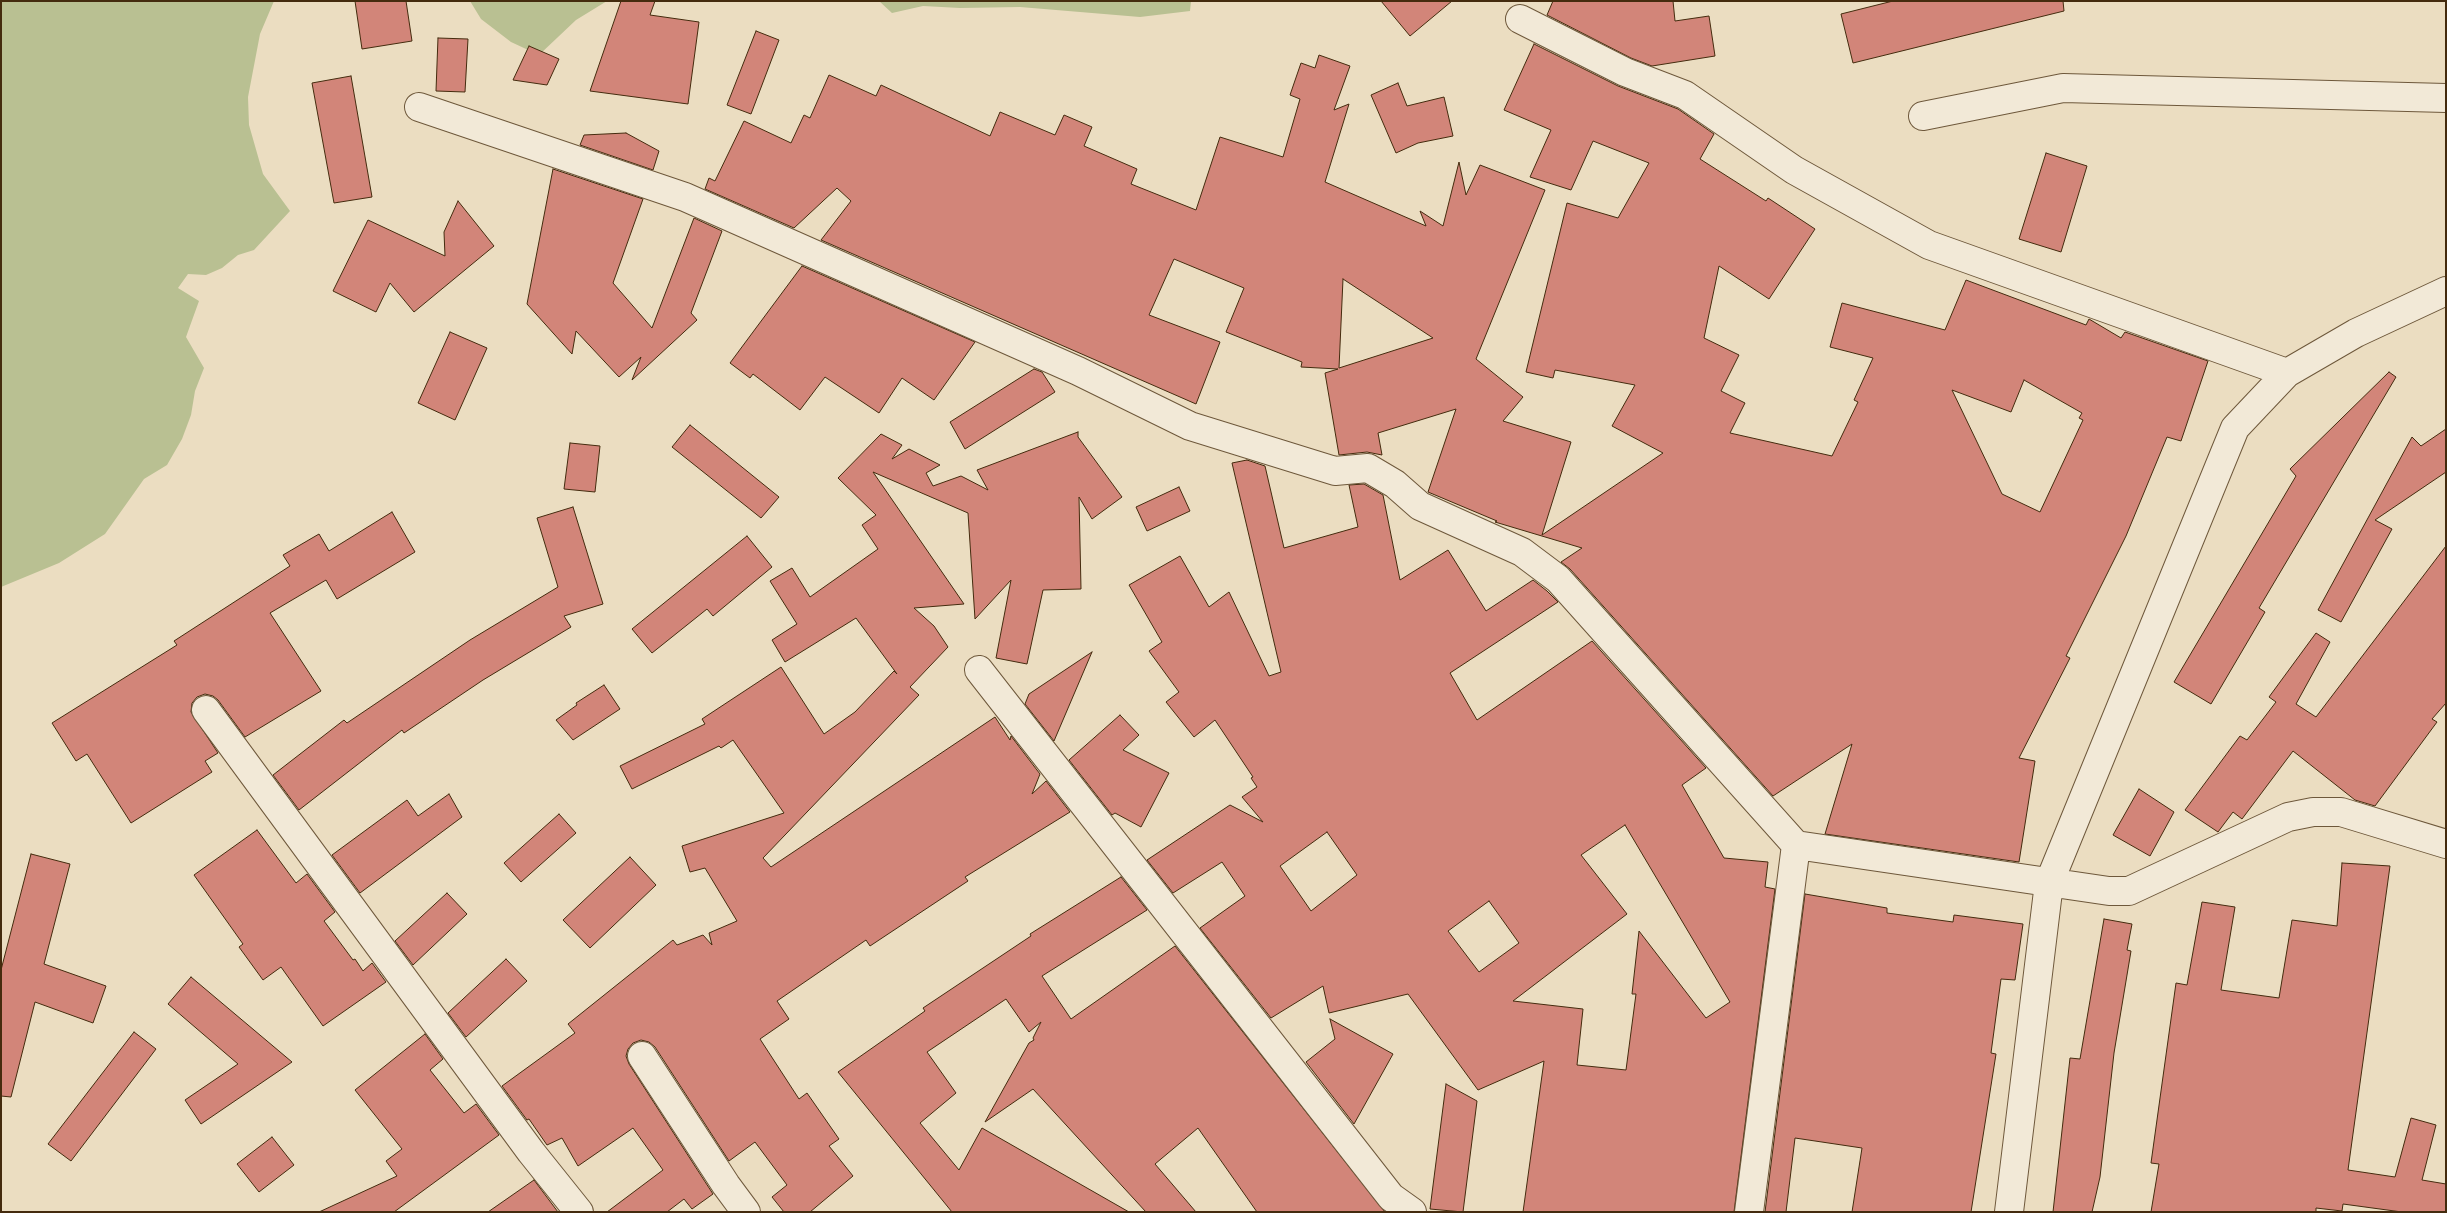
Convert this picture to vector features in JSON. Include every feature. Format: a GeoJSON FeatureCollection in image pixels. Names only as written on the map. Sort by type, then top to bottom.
{"type":"FeatureCollection","features":[{"type":"Feature","properties":{"kind":"street"},"geometry":{"type":"LineString","coordinates":[[1520,19],[1625,72],[1685,95],[1794,170],[1929,245],[2287,373]]}},
{"type":"Feature","properties":{"kind":"street"},"geometry":{"type":"LineString","coordinates":[[1924,116],[2063,88],[2446,98]]}},
{"type":"Feature","properties":{"kind":"street"},"geometry":{"type":"LineString","coordinates":[[419,107],[685,197],[1078,371],[1190,426],[1335,471],[1368,468],[1395,484],[1420,506],[1522,552],[1558,579],[1796,845],[2049,883],[2110,891],[2129,891],[2288,817],[2313,812],[2341,812],[2446,844]]}},
{"type":"Feature","properties":{"kind":"street"},"geometry":{"type":"LineString","coordinates":[[2009,1212],[2049,883],[2235,428],[2287,373],[2356,333],[2446,291]]}},
{"type":"Feature","properties":{"kind":"street"},"geometry":{"type":"LineString","coordinates":[[979,670],[1391,1197],[1405,1210]]}},
{"type":"Feature","properties":{"kind":"street"},"geometry":{"type":"LineString","coordinates":[[206,710],[531,1152],[579,1212]]}},
{"type":"Feature","properties":{"kind":"street"},"geometry":{"type":"LineString","coordinates":[[1749,1212],[1796,845]]}},
{"type":"Feature","properties":{"kind":"street"},"geometry":{"type":"LineString","coordinates":[[642,1056],[726,1185],[746,1212]]}},
{"type":"Feature","properties":{"kind":"green space"},"geometry":{"type":"Polygon","coordinates":[[[1,1],[274,1],[260,34],[248,97],[249,125],[263,174],[290,211],[254,250],[238,255],[222,268],[206,275],[188,274],[178,288],[199,301],[186,337],[204,368],[195,391],[191,415],[182,439],[167,465],[144,479],[105,534],[59,563],[1,587],[1,1]]]}},
{"type":"Feature","properties":{"kind":"green space"},"geometry":{"type":"Polygon","coordinates":[[[470,1],[607,1],[576,20],[539,55],[511,42],[481,19],[470,1]]]}},
{"type":"Feature","properties":{"kind":"green space"},"geometry":{"type":"Polygon","coordinates":[[[879,1],[1191,1],[1190,11],[1140,17],[1020,7],[960,8],[923,6],[892,13],[879,1]]]}},
{"type":"Feature","properties":{"kind":"building"},"geometry":{"type":"Polygon","coordinates":[[[355,1],[406,1],[412,41],[362,49],[355,1]]]}},
{"type":"Feature","properties":{"kind":"building"},"geometry":{"type":"Polygon","coordinates":[[[621,1],[655,1],[650,15],[699,22],[688,104],[590,91],[621,1]]]}},
{"type":"Feature","properties":{"kind":"building"},"geometry":{"type":"Polygon","coordinates":[[[1381,1],[1452,1],[1410,36],[1381,1]]]}},
{"type":"Feature","properties":{"kind":"building"},"geometry":{"type":"Polygon","coordinates":[[[1553,1],[1673,1],[1675,21],[1709,16],[1715,56],[1652,66],[1631,58],[1547,15],[1553,1]]]}},
{"type":"Feature","properties":{"kind":"building"},"geometry":{"type":"Polygon","coordinates":[[[1893,1],[2063,1],[2064,11],[1853,63],[1841,14],[1893,1]]]}},
{"type":"Feature","properties":{"kind":"building"},"geometry":{"type":"Polygon","coordinates":[[[756,31],[779,40],[751,114],[727,105],[756,31]]]}},
{"type":"Feature","properties":{"kind":"building"},"geometry":{"type":"Polygon","coordinates":[[[438,38],[468,39],[465,92],[436,91],[438,38]]]}},
{"type":"Feature","properties":{"kind":"building"},"geometry":{"type":"Polygon","coordinates":[[[1534,44],[1618,86],[1678,109],[1714,134],[1700,159],[1766,201],[1768,198],[1815,229],[1769,299],[1719,266],[1704,338],[1739,355],[1721,391],[1745,403],[1730,433],[1832,456],[1858,402],[1854,400],[1873,358],[1830,347],[1842,303],[1945,330],[1966,280],[2086,325],[2089,319],[2121,338],[2125,332],[2208,361],[2181,441],[2167,437],[2126,536],[2066,656],[2070,658],[2019,758],[2035,761],[2019,862],[1825,834],[1852,744],[1773,796],[1570,569],[1561,562],[1582,548],[1495,522],[1497,521],[1428,492],[1456,409],[1378,433],[1382,455],[1367,452],[1339,455],[1325,373],[1338,369],[1301,367],[1302,362],[1226,332],[1244,288],[1174,259],[1149,315],[1220,342],[1196,404],[821,240],[851,201],[837,188],[794,228],[705,189],[709,178],[715,181],[744,121],[791,143],[804,115],[810,118],[829,75],[876,96],[881,85],[990,136],[1000,112],[1055,135],[1064,115],[1092,127],[1084,146],[1137,169],[1131,184],[1196,210],[1220,137],[1283,157],[1300,99],[1290,95],[1301,63],[1315,68],[1319,55],[1350,66],[1334,110],[1349,104],[1325,182],[1426,226],[1420,211],[1443,226],[1459,162],[1466,195],[1480,165],[1545,190],[1476,359],[1523,397],[1503,421],[1571,442],[1542,535],[1663,453],[1612,426],[1635,385],[1555,370],[1553,378],[1526,372],[1567,203],[1618,218],[1649,163],[1593,141],[1571,190],[1530,177],[1551,130],[1504,110],[1534,44]],[[1343,279],[1339,368],[1433,338],[1343,279]],[[2024,380],[2011,412],[1952,390],[2002,494],[2040,512],[2083,420],[2079,418],[2082,413],[2024,380]]]}},
{"type":"Feature","properties":{"kind":"building"},"geometry":{"type":"Polygon","coordinates":[[[529,46],[559,59],[547,85],[513,80],[529,46]]]}},
{"type":"Feature","properties":{"kind":"building"},"geometry":{"type":"Polygon","coordinates":[[[351,76],[372,197],[334,203],[312,83],[351,76]]]}},
{"type":"Feature","properties":{"kind":"building"},"geometry":{"type":"Polygon","coordinates":[[[1398,83],[1407,106],[1444,97],[1453,136],[1418,143],[1396,153],[1371,95],[1398,83]]]}},
{"type":"Feature","properties":{"kind":"building"},"geometry":{"type":"Polygon","coordinates":[[[626,133],[659,151],[653,170],[580,145],[584,135],[626,133]]]}},
{"type":"Feature","properties":{"kind":"building"},"geometry":{"type":"Polygon","coordinates":[[[2046,153],[2087,166],[2061,252],[2019,239],[2046,153]]]}},
{"type":"Feature","properties":{"kind":"building"},"geometry":{"type":"Polygon","coordinates":[[[553,169],[643,199],[613,283],[652,328],[694,218],[722,231],[691,313],[697,320],[632,380],[641,357],[619,377],[576,331],[572,354],[527,304],[553,169]]]}},
{"type":"Feature","properties":{"kind":"building"},"geometry":{"type":"Polygon","coordinates":[[[458,201],[494,246],[414,312],[390,283],[376,312],[333,291],[368,220],[445,256],[444,232],[458,201]]]}},
{"type":"Feature","properties":{"kind":"building"},"geometry":{"type":"Polygon","coordinates":[[[802,266],[975,342],[934,400],[902,378],[879,413],[825,377],[800,410],[753,374],[750,378],[730,363],[802,266]]]}},
{"type":"Feature","properties":{"kind":"building"},"geometry":{"type":"Polygon","coordinates":[[[450,332],[487,348],[455,420],[418,403],[450,332]]]}},
{"type":"Feature","properties":{"kind":"building"},"geometry":{"type":"Polygon","coordinates":[[[1034,369],[1042,372],[1055,392],[965,449],[950,422],[1034,369]]]}},
{"type":"Feature","properties":{"kind":"building"},"geometry":{"type":"Polygon","coordinates":[[[2389,372],[2396,377],[2259,608],[2265,612],[2211,704],[2174,682],[2296,476],[2290,469],[2389,372]]]}},
{"type":"Feature","properties":{"kind":"building"},"geometry":{"type":"Polygon","coordinates":[[[690,425],[779,497],[761,518],[672,447],[690,425]]]}},
{"type":"Feature","properties":{"kind":"building"},"geometry":{"type":"Polygon","coordinates":[[[2446,429],[2446,472],[2375,520],[2392,529],[2341,622],[2318,610],[2412,437],[2421,446],[2446,429]]]}},
{"type":"Feature","properties":{"kind":"building"},"geometry":{"type":"Polygon","coordinates":[[[1078,432],[1078,437],[1122,497],[1092,519],[1079,497],[1081,589],[1043,590],[1027,664],[996,658],[1011,580],[975,619],[968,513],[873,472],[964,604],[914,608],[934,626],[948,647],[910,687],[919,695],[763,858],[771,867],[995,717],[1010,740],[1011,736],[1040,774],[1032,794],[1046,781],[1070,812],[965,877],[968,881],[870,946],[866,940],[777,1001],[789,1019],[760,1039],[799,1099],[807,1093],[839,1139],[829,1146],[853,1176],[810,1212],[784,1212],[772,1197],[787,1185],[755,1142],[729,1161],[655,1047],[649,1042],[641,1040],[633,1043],[628,1049],[626,1056],[629,1064],[713,1194],[692,1209],[684,1199],[667,1212],[607,1212],[663,1170],[633,1128],[578,1166],[562,1138],[547,1145],[502,1086],[575,1033],[568,1024],[673,940],[677,945],[703,935],[712,945],[709,933],[737,921],[705,868],[690,872],[682,846],[784,813],[733,740],[721,748],[719,746],[632,789],[620,766],[705,724],[702,719],[781,667],[824,734],[855,712],[894,671],[897,674],[856,618],[785,662],[772,640],[797,624],[770,581],[792,568],[810,597],[878,549],[862,525],[876,515],[838,478],[881,434],[902,445],[892,459],[909,449],[940,465],[926,473],[933,486],[961,476],[988,490],[977,470],[1078,432]]]}},
{"type":"Feature","properties":{"kind":"building"},"geometry":{"type":"Polygon","coordinates":[[[570,443],[600,446],[595,492],[564,489],[570,443]]]}},
{"type":"Feature","properties":{"kind":"building"},"geometry":{"type":"Polygon","coordinates":[[[1247,460],[1265,466],[1284,548],[1358,527],[1349,485],[1364,484],[1383,495],[1400,580],[1448,550],[1486,611],[1533,580],[1558,602],[1450,673],[1477,720],[1592,641],[1706,768],[1682,785],[1724,858],[1768,862],[1765,887],[1775,889],[1734,1212],[1523,1212],[1544,1061],[1478,1090],[1408,994],[1329,1013],[1323,986],[1271,1018],[1200,928],[1245,896],[1222,862],[1173,893],[1147,860],[1230,805],[1263,822],[1242,797],[1257,787],[1251,778],[1253,777],[1215,720],[1194,737],[1166,702],[1179,692],[1149,651],[1162,642],[1129,585],[1180,556],[1209,607],[1229,592],[1269,676],[1281,672],[1232,463],[1247,460]],[[1625,825],[1581,855],[1627,914],[1513,1001],[1583,1009],[1577,1065],[1626,1070],[1636,994],[1632,994],[1639,931],[1706,1018],[1730,1002],[1625,825]],[[1327,832],[1280,866],[1311,911],[1357,875],[1327,832]],[[1489,901],[1448,931],[1479,972],[1519,943],[1489,901]]]}},
{"type":"Feature","properties":{"kind":"building"},"geometry":{"type":"Polygon","coordinates":[[[1179,487],[1190,511],[1147,531],[1136,507],[1179,487]]]}},
{"type":"Feature","properties":{"kind":"building"},"geometry":{"type":"Polygon","coordinates":[[[573,507],[603,604],[564,616],[571,627],[483,680],[404,733],[402,730],[299,810],[273,775],[344,720],[347,723],[470,640],[558,587],[537,518],[573,507]]]}},
{"type":"Feature","properties":{"kind":"building"},"geometry":{"type":"Polygon","coordinates":[[[392,512],[415,552],[337,599],[326,580],[270,613],[321,691],[245,737],[218,700],[213,696],[205,694],[197,697],[192,703],[191,712],[218,753],[205,761],[212,772],[131,823],[87,754],[76,761],[52,723],[177,645],[174,641],[290,566],[283,555],[319,534],[329,551],[392,512]]]}},
{"type":"Feature","properties":{"kind":"building"},"geometry":{"type":"Polygon","coordinates":[[[747,536],[772,567],[713,616],[707,609],[652,653],[632,629],[747,536]]]}},
{"type":"Feature","properties":{"kind":"building"},"geometry":{"type":"Polygon","coordinates":[[[2446,546],[2446,703],[2432,719],[2437,722],[2375,806],[2355,800],[2293,751],[2242,819],[2233,812],[2218,832],[2185,810],[2240,736],[2247,740],[2276,702],[2269,697],[2316,633],[2330,642],[2296,704],[2316,717],[2446,546]]]}},
{"type":"Feature","properties":{"kind":"building"},"geometry":{"type":"Polygon","coordinates":[[[1092,652],[1054,741],[1025,704],[1029,694],[1092,652]]]}},
{"type":"Feature","properties":{"kind":"building"},"geometry":{"type":"Polygon","coordinates":[[[604,685],[620,709],[573,740],[556,720],[577,705],[576,703],[604,685]]]}},
{"type":"Feature","properties":{"kind":"building"},"geometry":{"type":"Polygon","coordinates":[[[1120,715],[1139,735],[1123,750],[1169,773],[1141,827],[1115,813],[1112,815],[1069,760],[1120,715]]]}},
{"type":"Feature","properties":{"kind":"building"},"geometry":{"type":"Polygon","coordinates":[[[2139,789],[2174,812],[2150,856],[2113,835],[2139,789]]]}},
{"type":"Feature","properties":{"kind":"building"},"geometry":{"type":"Polygon","coordinates":[[[449,794],[462,817],[360,893],[332,855],[407,800],[418,816],[449,794]]]}},
{"type":"Feature","properties":{"kind":"building"},"geometry":{"type":"Polygon","coordinates":[[[559,814],[576,833],[521,882],[504,863],[559,814]]]}},
{"type":"Feature","properties":{"kind":"building"},"geometry":{"type":"Polygon","coordinates":[[[257,830],[296,883],[307,874],[335,912],[324,921],[353,960],[355,959],[363,971],[372,963],[386,982],[323,1026],[281,967],[263,980],[239,947],[243,944],[194,875],[257,830]]]}},
{"type":"Feature","properties":{"kind":"building"},"geometry":{"type":"Polygon","coordinates":[[[31,854],[70,864],[44,964],[106,986],[93,1023],[35,1002],[11,1097],[1,1096],[1,970],[31,854]]]}},
{"type":"Feature","properties":{"kind":"building"},"geometry":{"type":"Polygon","coordinates":[[[630,857],[656,885],[590,948],[563,920],[630,857]]]}},
{"type":"Feature","properties":{"kind":"building"},"geometry":{"type":"Polygon","coordinates":[[[2342,863],[2390,866],[2348,1170],[2395,1177],[2411,1118],[2436,1125],[2422,1180],[2446,1184],[2446,1212],[2402,1212],[2343,1204],[2342,1211],[2316,1208],[2316,1212],[2151,1212],[2159,1164],[2151,1163],[2176,983],[2187,985],[2202,902],[2235,907],[2221,990],[2279,998],[2292,920],[2337,926],[2342,863]]]}},
{"type":"Feature","properties":{"kind":"building"},"geometry":{"type":"Polygon","coordinates":[[[1121,877],[1147,910],[1042,976],[1071,1019],[1175,946],[1385,1212],[1257,1212],[1198,1128],[1155,1164],[1196,1212],[1146,1212],[1033,1089],[985,1122],[1029,1043],[1034,1040],[1033,1038],[1041,1022],[1029,1032],[1006,999],[927,1052],[956,1093],[920,1123],[959,1170],[982,1128],[1129,1212],[952,1212],[838,1072],[925,1011],[923,1008],[1031,936],[1030,934],[1121,877]]]}},
{"type":"Feature","properties":{"kind":"building"},"geometry":{"type":"Polygon","coordinates":[[[447,893],[467,914],[413,965],[395,941],[447,893]]]}},
{"type":"Feature","properties":{"kind":"building"},"geometry":{"type":"Polygon","coordinates":[[[1805,894],[1887,908],[1887,913],[1953,922],[1954,915],[2023,924],[2015,980],[2001,979],[1991,1053],[1996,1054],[1971,1212],[1852,1212],[1862,1148],[1795,1138],[1786,1212],[1765,1212],[1805,894]]]}},
{"type":"Feature","properties":{"kind":"building"},"geometry":{"type":"Polygon","coordinates":[[[2104,919],[2132,924],[2127,950],[2131,951],[2114,1053],[2100,1177],[2092,1212],[2053,1212],[2070,1058],[2080,1059],[2104,919]]]}},
{"type":"Feature","properties":{"kind":"building"},"geometry":{"type":"Polygon","coordinates":[[[506,959],[527,981],[466,1037],[448,1013],[506,959]]]}},
{"type":"Feature","properties":{"kind":"building"},"geometry":{"type":"Polygon","coordinates":[[[191,977],[292,1062],[201,1124],[185,1100],[238,1064],[168,1004],[191,977]]]}},
{"type":"Feature","properties":{"kind":"building"},"geometry":{"type":"Polygon","coordinates":[[[1330,1019],[1393,1054],[1354,1124],[1306,1062],[1335,1039],[1330,1019]]]}},
{"type":"Feature","properties":{"kind":"building"},"geometry":{"type":"Polygon","coordinates":[[[134,1032],[156,1049],[71,1161],[48,1144],[134,1032]]]}},
{"type":"Feature","properties":{"kind":"building"},"geometry":{"type":"Polygon","coordinates":[[[425,1034],[443,1059],[430,1070],[464,1113],[476,1104],[499,1135],[394,1212],[319,1212],[397,1176],[386,1161],[402,1149],[355,1090],[425,1034]]]}},
{"type":"Feature","properties":{"kind":"building"},"geometry":{"type":"Polygon","coordinates":[[[1446,1084],[1477,1101],[1463,1212],[1430,1209],[1446,1084]]]}},
{"type":"Feature","properties":{"kind":"building"},"geometry":{"type":"Polygon","coordinates":[[[272,1137],[294,1165],[259,1192],[237,1164],[272,1137]]]}},
{"type":"Feature","properties":{"kind":"building"},"geometry":{"type":"Polygon","coordinates":[[[534,1180],[558,1212],[488,1212],[534,1180]]]}}]}
